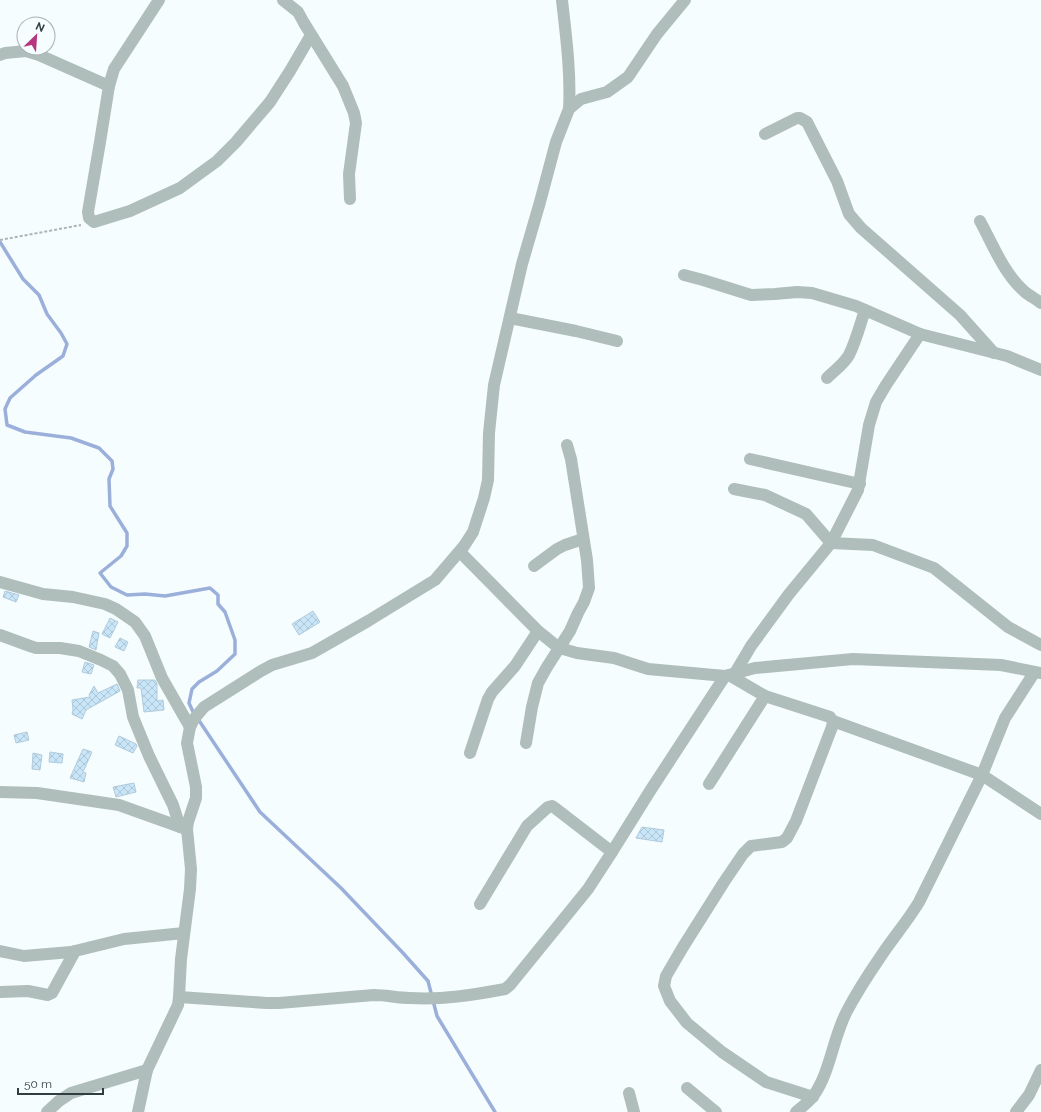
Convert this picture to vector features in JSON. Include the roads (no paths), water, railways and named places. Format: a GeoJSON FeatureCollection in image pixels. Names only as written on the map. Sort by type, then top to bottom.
{"type":"FeatureCollection","features":[{"type":"Feature","properties":{"kind":"street"},"geometry":{"type":"LineString","coordinates":[[159,0],[119,60],[114,69],[109,86],[88,212],[89,218],[94,222],[130,211],[180,188],[217,161],[236,142],[270,102],[311,35]]}},
{"type":"Feature","properties":{"kind":"street"},"geometry":{"type":"LineString","coordinates":[[283,0],[298,12],[343,86],[354,113],[356,123],[349,174],[350,199]]}},
{"type":"Feature","properties":{"kind":"street"},"geometry":{"type":"LineString","coordinates":[[184,828],[188,822],[196,798],[196,787],[187,743],[190,727],[194,719],[204,707],[272,665],[312,653],[368,621],[434,580],[460,552],[473,532],[488,480],[489,433],[494,385],[522,264],[556,142],[569,109],[569,70],[562,0]]}},
{"type":"Feature","properties":{"kind":"street"},"geometry":{"type":"LineString","coordinates":[[569,109],[581,99],[606,92],[628,77],[657,34],[685,0]]}},
{"type":"Feature","properties":{"kind":"street"},"geometry":{"type":"LineString","coordinates":[[0,55],[5,53],[26,51],[39,55],[109,86]]}},
{"type":"Feature","properties":{"kind":"street"},"geometry":{"type":"LineString","coordinates":[[765,134],[797,118],[807,122],[837,181],[850,214],[861,228],[960,315],[994,353]]}},
{"type":"Feature","properties":{"kind":"street"},"geometry":{"type":"LineString","coordinates":[[980,221],[1005,268],[1026,292],[1041,303]]}},
{"type":"Feature","properties":{"kind":"street"},"geometry":{"type":"LineString","coordinates":[[684,275],[751,295],[796,292],[812,293],[856,306],[920,334],[1007,356],[1041,370]]}},
{"type":"Feature","properties":{"kind":"street"},"geometry":{"type":"LineString","coordinates":[[827,378],[849,355],[865,310]]}},
{"type":"Feature","properties":{"kind":"street"},"geometry":{"type":"LineString","coordinates":[[510,318],[576,331],[616,341]]}},
{"type":"Feature","properties":{"kind":"street"},"geometry":{"type":"LineString","coordinates":[[179,997],[273,1003],[374,995],[410,998],[455,997],[505,989],[510,985],[588,889],[650,791],[729,675],[789,594],[831,543],[860,484],[869,425],[876,402],[920,334]]}},
{"type":"Feature","properties":{"kind":"street"},"geometry":{"type":"LineString","coordinates":[[526,743],[532,706],[538,683],[570,631],[589,588],[587,560],[571,459],[567,445]]}},
{"type":"Feature","properties":{"kind":"street"},"geometry":{"type":"LineString","coordinates":[[750,459],[860,484]]}},
{"type":"Feature","properties":{"kind":"street"},"geometry":{"type":"LineString","coordinates":[[734,489],[765,495],[806,514],[831,543],[873,545],[934,568],[1008,627],[1041,645]]}},
{"type":"Feature","properties":{"kind":"street"},"geometry":{"type":"LineString","coordinates":[[534,566],[565,545],[583,539]]}},
{"type":"Feature","properties":{"kind":"street"},"geometry":{"type":"LineString","coordinates":[[460,552],[538,631],[559,647],[577,652],[614,658],[648,669],[729,675],[755,668],[853,659],[1001,665],[1038,673],[1005,718],[982,775],[910,918],[879,959],[847,1011],[840,1027],[826,1072],[819,1087],[813,1097],[796,1112]]}},
{"type":"Feature","properties":{"kind":"street"},"geometry":{"type":"LineString","coordinates":[[0,582],[44,594],[105,604],[116,609],[135,622],[145,636],[162,678],[190,727]]}},
{"type":"Feature","properties":{"kind":"street"},"geometry":{"type":"LineString","coordinates":[[470,753],[488,699],[492,692],[515,666],[538,631]]}},
{"type":"Feature","properties":{"kind":"street"},"geometry":{"type":"LineString","coordinates":[[0,635],[36,648],[60,648],[79,651],[113,666],[120,674],[128,690],[133,717],[149,756],[184,828],[191,869],[190,889],[181,959],[178,1005],[147,1070],[138,1112]]}},
{"type":"Feature","properties":{"kind":"street"},"geometry":{"type":"LineString","coordinates":[[729,675],[765,696],[830,718],[833,721],[982,775],[1041,814]]}},
{"type":"Feature","properties":{"kind":"street"},"geometry":{"type":"LineString","coordinates":[[709,784],[765,696]]}},
{"type":"Feature","properties":{"kind":"street"},"geometry":{"type":"LineString","coordinates":[[813,1097],[766,1082],[722,1052],[687,1023],[670,1001],[664,986],[666,976],[683,947],[743,854],[751,846],[782,842],[787,838],[796,821],[833,721]]}},
{"type":"Feature","properties":{"kind":"street"},"geometry":{"type":"LineString","coordinates":[[0,792],[37,793],[119,805],[184,828]]}},
{"type":"Feature","properties":{"kind":"street"},"geometry":{"type":"LineString","coordinates":[[480,904],[527,826],[548,807],[552,806],[555,808],[612,852]]}},
{"type":"Feature","properties":{"kind":"street"},"geometry":{"type":"LineString","coordinates":[[0,951],[24,956],[75,951],[124,939],[184,933]]}},
{"type":"Feature","properties":{"kind":"street"},"geometry":{"type":"LineString","coordinates":[[0,992],[28,991],[48,995],[52,993],[75,951]]}},
{"type":"Feature","properties":{"kind":"street"},"geometry":{"type":"LineString","coordinates":[[47,1112],[71,1093],[147,1070]]}},
{"type":"Feature","properties":{"kind":"street"},"geometry":{"type":"LineString","coordinates":[[1016,1112],[1029,1095],[1041,1070]]}},
{"type":"Feature","properties":{"kind":"street"},"geometry":{"type":"LineString","coordinates":[[687,1088],[716,1112]]}},
{"type":"Feature","properties":{"kind":"street"},"geometry":{"type":"LineString","coordinates":[[628,1093],[634,1112]]}},
{"type":"Feature","properties":{"kind":"waterway"},"geometry":{"type":"LineString","coordinates":[[0,242],[23,279],[39,295],[47,314],[67,344],[63,356],[36,375],[10,398],[5,409],[7,425],[25,432],[71,438],[99,448],[112,461],[113,469],[109,479],[110,506],[127,533],[127,546],[121,556],[100,573],[111,587],[127,595],[145,594],[165,596],[210,588],[218,595],[218,604],[225,612],[235,640],[235,654],[217,671],[199,682],[192,689],[189,703],[194,714]]}},
{"type":"Feature","properties":{"kind":"waterway"},"geometry":{"type":"LineString","coordinates":[[198,719],[260,812],[341,888],[428,981],[437,1016],[495,1112]]}}]}
